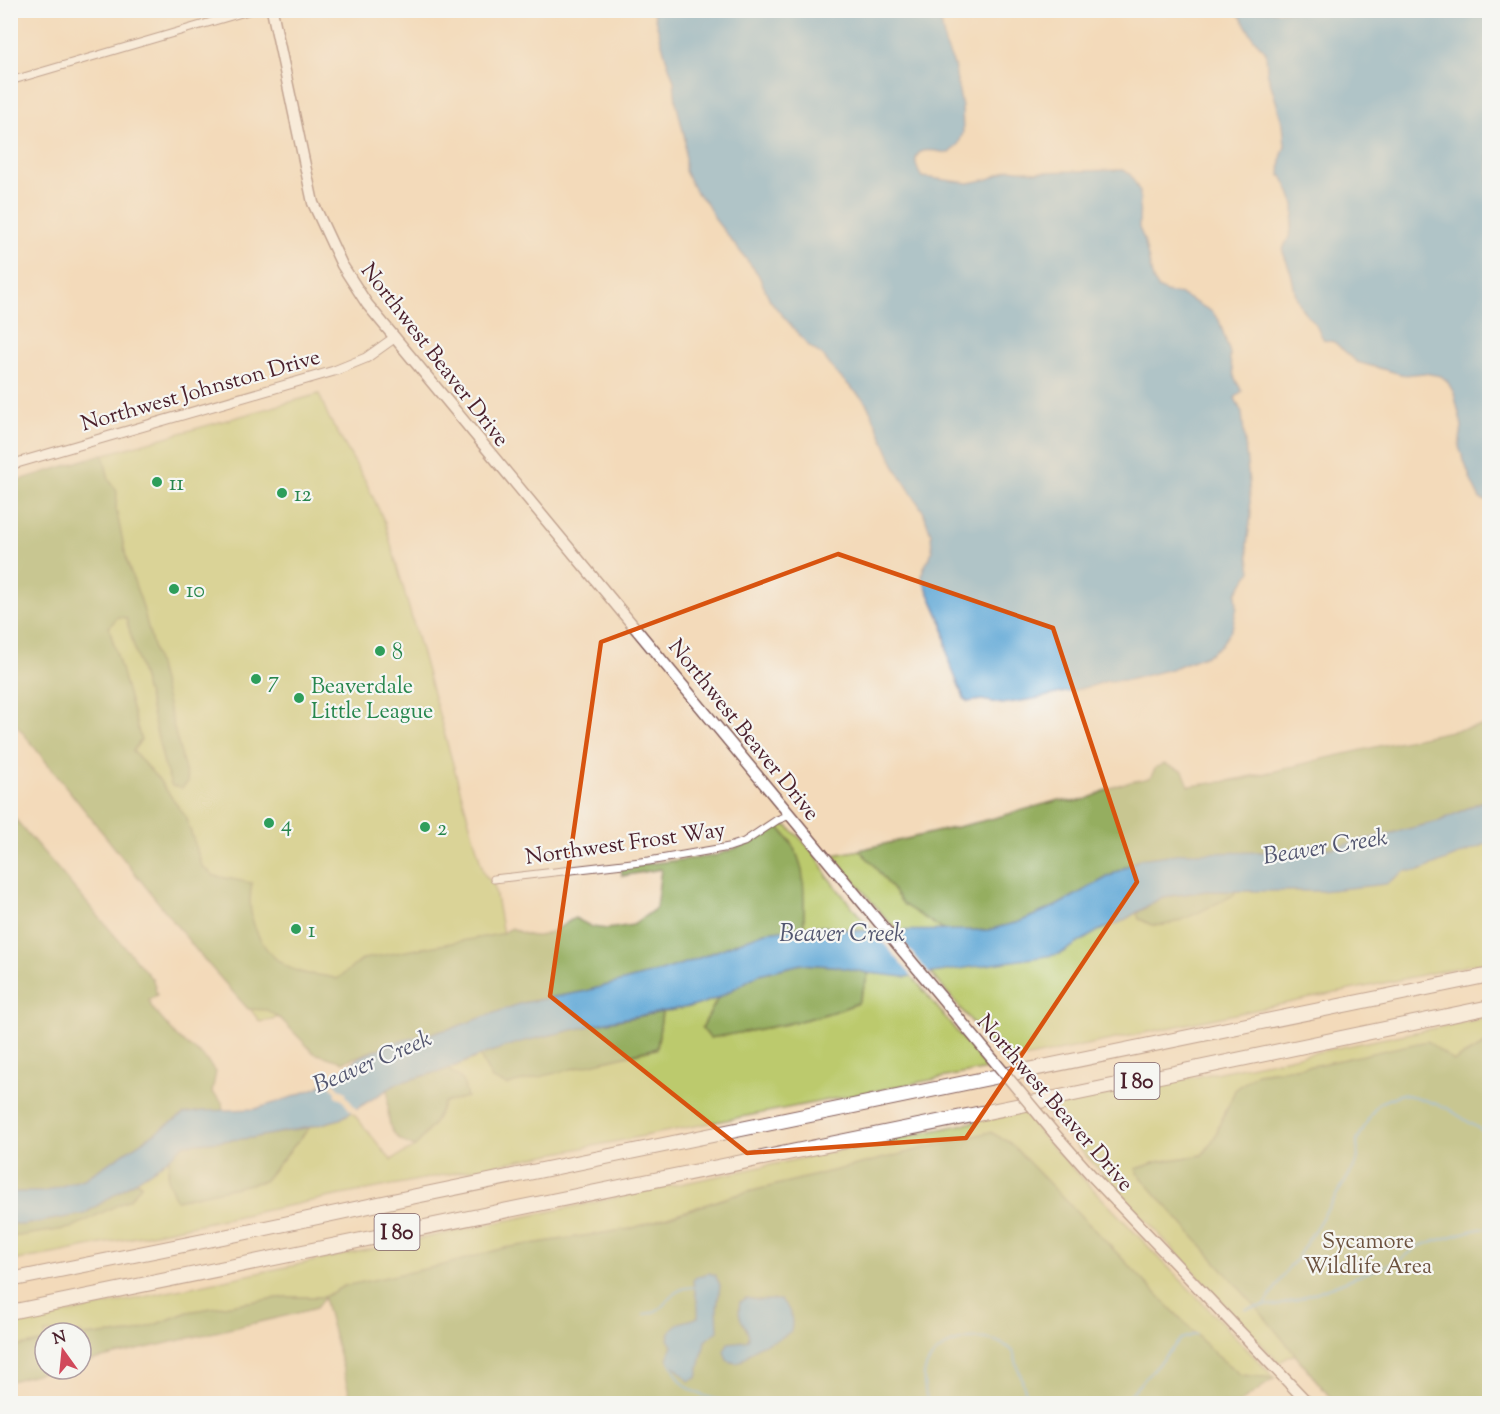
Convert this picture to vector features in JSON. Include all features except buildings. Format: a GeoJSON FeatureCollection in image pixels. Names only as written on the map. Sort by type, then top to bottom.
{"type":"FeatureCollection","features":[{"type":"Feature","properties":{"kind":"highway","name":"I 80"},"geometry":{"type":"LineString","coordinates":[[11,1280],[1490,975]]}},
{"type":"Feature","properties":{"kind":"highway","name":"I 80"},"geometry":{"type":"LineString","coordinates":[[10,1312],[1031,1103],[1490,1006]]}},
{"type":"Feature","properties":{"kind":"main road","name":"Northwest Beaver Drive"},"geometry":{"type":"LineString","coordinates":[[272,10],[313,203],[342,266],[367,304],[1054,1133],[1309,1404]]}},
{"type":"Feature","properties":{"kind":"street"},"geometry":{"type":"LineString","coordinates":[[10,81],[252,10]]}},
{"type":"Feature","properties":{"kind":"street","name":"Northwest Johnston Drive"},"geometry":{"type":"LineString","coordinates":[[10,465],[334,371],[366,358],[394,338]]}},
{"type":"Feature","properties":{"kind":"street","name":"Northwest Frost Way"},"geometry":{"type":"LineString","coordinates":[[494,879],[649,861],[729,847],[744,842],[790,814]]}},
{"type":"Feature","properties":{"kind":"highlighted area"},"geometry":{"type":"Polygon","coordinates":[[[838,554],[1053,628],[1137,882],[966,1138],[747,1153],[550,996],[601,642],[838,554]]]}},
{"type":"Feature","properties":{"kind":"green space","name":"Beaverdale Little League"},"geometry":{"type":"Polygon","coordinates":[[[319,394],[329,418],[366,482],[385,523],[484,874],[494,885],[508,962],[260,1022],[11,699],[91,458],[319,394]]]}},
{"type":"Feature","properties":{"kind":"green space"},"geometry":{"type":"Polygon","coordinates":[[[103,454],[109,480],[117,491],[116,509],[127,561],[142,604],[188,782],[182,788],[172,786],[165,768],[126,618],[118,617],[109,627],[141,740],[133,751],[159,780],[186,817],[202,866],[215,876],[252,883],[251,911],[259,937],[266,949],[287,966],[300,972],[337,979],[363,959],[500,934],[512,928],[530,936],[538,936],[545,935],[575,918],[592,927],[607,929],[633,925],[656,908],[661,869],[622,876],[621,867],[714,856],[753,842],[778,826],[800,862],[804,886],[804,928],[765,932],[661,971],[582,992],[522,1003],[453,1028],[393,1043],[343,1062],[314,1053],[282,1020],[267,1010],[248,1009],[201,956],[11,718],[10,483],[103,454]]]}},
{"type":"Feature","properties":{"kind":"green space"},"geometry":{"type":"Polygon","coordinates":[[[1489,725],[1489,798],[1440,821],[1332,848],[1140,859],[1056,906],[1019,922],[988,930],[945,931],[904,905],[872,863],[859,850],[987,820],[1059,800],[1069,802],[1085,800],[1114,787],[1150,778],[1156,767],[1164,764],[1183,771],[1189,786],[1245,779],[1397,742],[1489,725]]]}},
{"type":"Feature","properties":{"kind":"green space"},"geometry":{"type":"Polygon","coordinates":[[[1489,726],[1489,961],[1005,1062],[833,855],[1128,802],[1489,726]]]}},
{"type":"Feature","properties":{"kind":"green space"},"geometry":{"type":"Polygon","coordinates":[[[10,813],[153,980],[157,995],[149,1000],[152,1008],[178,1038],[203,1056],[216,1072],[212,1092],[222,1102],[223,1111],[184,1114],[86,1178],[44,1192],[11,1192],[10,813]]]}},
{"type":"Feature","properties":{"kind":"green space"},"geometry":{"type":"Polygon","coordinates":[[[778,826],[787,826],[810,849],[821,863],[827,876],[872,931],[818,926],[804,928],[803,882],[791,841],[778,826]]]}},
{"type":"Feature","properties":{"kind":"green space"},"geometry":{"type":"Polygon","coordinates":[[[1206,891],[1235,891],[1234,895],[1183,920],[1152,925],[1139,919],[1137,913],[1162,897],[1206,891]]]}},
{"type":"Feature","properties":{"kind":"green space"},"geometry":{"type":"Polygon","coordinates":[[[801,964],[834,966],[869,973],[858,1003],[803,1020],[710,1038],[702,1028],[718,998],[759,974],[801,964]]]}},
{"type":"Feature","properties":{"kind":"green space"},"geometry":{"type":"Polygon","coordinates":[[[869,973],[912,976],[987,1069],[11,1261],[11,1237],[71,1228],[141,1184],[136,1181],[169,1157],[168,1181],[177,1200],[264,1181],[310,1127],[340,1119],[352,1112],[391,1160],[415,1147],[434,1123],[444,1103],[463,1081],[448,1069],[480,1056],[492,1079],[590,1064],[657,1049],[662,1012],[695,1006],[718,998],[702,1028],[710,1038],[785,1024],[858,1003],[869,973]]]}},
{"type":"Feature","properties":{"kind":"green space"},"geometry":{"type":"Polygon","coordinates":[[[662,1012],[657,1048],[507,1085],[492,1079],[480,1056],[546,1035],[662,1012]]]}},
{"type":"Feature","properties":{"kind":"green space"},"geometry":{"type":"Polygon","coordinates":[[[1489,1017],[1489,1042],[1454,1061],[1317,1065],[1257,1073],[1224,1112],[1214,1139],[1202,1155],[1157,1162],[1137,1169],[1489,1403],[1335,1403],[1295,1355],[1288,1356],[1279,1363],[1043,1108],[1489,1017]]]}},
{"type":"Feature","properties":{"kind":"green space","name":"Sycamore Wildlife Area"},"geometry":{"type":"Polygon","coordinates":[[[1427,1041],[1454,1061],[1489,1042],[1489,1403],[1335,1403],[1262,1314],[1136,1169],[1157,1162],[1202,1155],[1214,1139],[1235,1090],[1257,1073],[1317,1065],[1427,1041]]]}},
{"type":"Feature","properties":{"kind":"green space"},"geometry":{"type":"Polygon","coordinates":[[[448,1069],[463,1081],[467,1097],[444,1103],[434,1123],[415,1147],[405,1143],[397,1137],[390,1125],[388,1089],[398,1083],[448,1069]]]}},
{"type":"Feature","properties":{"kind":"green space"},"geometry":{"type":"Polygon","coordinates":[[[1022,1112],[1043,1137],[1275,1378],[1241,1375],[1215,1354],[1010,1143],[990,1132],[732,1196],[630,1229],[505,1248],[564,1315],[344,1286],[324,1297],[286,1297],[188,1312],[133,1333],[93,1335],[93,1321],[33,1321],[33,1343],[11,1348],[11,1325],[1022,1112]]]}},
{"type":"Feature","properties":{"kind":"green space"},"geometry":{"type":"Polygon","coordinates":[[[310,1127],[264,1181],[176,1200],[168,1181],[169,1157],[185,1144],[251,1138],[310,1127]]]}},
{"type":"Feature","properties":{"kind":"green space"},"geometry":{"type":"Polygon","coordinates":[[[990,1132],[1010,1143],[1215,1354],[1241,1375],[1275,1378],[1238,1404],[352,1403],[324,1298],[316,1308],[294,1314],[93,1360],[93,1335],[133,1333],[188,1312],[242,1303],[286,1297],[324,1297],[344,1286],[444,1265],[504,1248],[630,1229],[732,1196],[990,1132]]]}},
{"type":"Feature","properties":{"kind":"green space"},"geometry":{"type":"Polygon","coordinates":[[[136,1181],[141,1185],[130,1199],[71,1228],[11,1237],[11,1223],[22,1225],[84,1214],[136,1181]]]}},
{"type":"Feature","properties":{"kind":"green space"},"geometry":{"type":"Polygon","coordinates":[[[33,1343],[33,1375],[11,1381],[11,1348],[33,1343]]]}},
{"type":"Feature","properties":{"kind":"water"},"geometry":{"type":"Polygon","coordinates":[[[653,11],[939,11],[945,44],[954,65],[962,107],[963,133],[958,145],[949,153],[927,150],[919,153],[916,163],[922,177],[969,183],[989,179],[1010,169],[1037,172],[1123,170],[1130,174],[1140,192],[1139,228],[1144,239],[1153,280],[1158,288],[1182,295],[1211,311],[1219,320],[1230,353],[1235,379],[1242,391],[1235,398],[1242,413],[1249,483],[1251,515],[1247,545],[1251,571],[1236,593],[1237,607],[1232,629],[1221,645],[1209,654],[1171,669],[1128,680],[1107,681],[1034,699],[1002,704],[982,700],[968,702],[964,698],[949,662],[943,625],[922,578],[923,569],[932,550],[931,534],[923,511],[896,469],[864,400],[836,373],[823,356],[809,346],[777,309],[770,300],[758,274],[717,222],[705,201],[695,191],[685,171],[685,139],[676,102],[674,81],[653,11]]]}},
{"type":"Feature","properties":{"kind":"water"},"geometry":{"type":"Polygon","coordinates":[[[1237,11],[1489,11],[1489,502],[1480,499],[1459,447],[1462,426],[1454,393],[1447,381],[1441,376],[1424,373],[1404,375],[1357,362],[1334,342],[1324,340],[1315,324],[1302,309],[1283,252],[1294,218],[1294,205],[1290,192],[1280,176],[1281,158],[1285,146],[1283,124],[1267,72],[1266,52],[1254,39],[1237,11]]]}},
{"type":"Feature","properties":{"kind":"water","name":"Beaver Creek"},"geometry":{"type":"Polygon","coordinates":[[[1489,798],[1489,843],[1419,871],[1405,871],[1386,884],[1321,891],[1206,891],[1162,897],[1121,922],[1098,931],[1060,954],[905,977],[834,966],[801,964],[759,974],[718,998],[695,1006],[615,1020],[521,1042],[448,1069],[398,1083],[340,1119],[251,1138],[185,1144],[159,1166],[84,1214],[22,1225],[11,1223],[11,1192],[44,1192],[86,1178],[184,1114],[255,1109],[284,1100],[318,1087],[360,1057],[393,1043],[453,1028],[522,1003],[582,992],[661,971],[765,932],[818,926],[856,931],[988,930],[1019,922],[1056,906],[1140,859],[1183,853],[1278,852],[1332,848],[1440,821],[1489,798]]]}},
{"type":"Feature","properties":{"kind":"water"},"geometry":{"type":"Polygon","coordinates":[[[709,1273],[715,1275],[720,1285],[717,1308],[718,1331],[705,1341],[697,1378],[689,1381],[667,1359],[672,1346],[668,1339],[676,1325],[698,1317],[693,1280],[709,1273]]]}},
{"type":"Feature","properties":{"kind":"water"},"geometry":{"type":"Polygon","coordinates":[[[746,1298],[780,1300],[790,1314],[791,1331],[779,1339],[756,1348],[737,1363],[727,1360],[724,1351],[728,1343],[746,1341],[749,1338],[739,1314],[740,1302],[746,1298]]]}},
{"type":"Feature","properties":{"kind":"pier"},"geometry":{"type":"Polygon","coordinates":[[[871,928],[892,928],[932,977],[914,979],[871,928]]]}},
{"type":"Feature","properties":{"kind":"pier"},"geometry":{"type":"Polygon","coordinates":[[[329,1076],[340,1089],[346,1092],[346,1096],[358,1111],[353,1114],[336,1096],[336,1092],[325,1079],[329,1076]]]}},
{"type":"Feature","properties":{"kind":"waterway"},"geometry":{"type":"LineString","coordinates":[[1267,1305],[1266,1303],[1354,1167],[1358,1157],[1357,1141],[1379,1103],[1401,1094],[1416,1097],[1447,1108],[1490,1136]]}},
{"type":"Feature","properties":{"kind":"waterway"},"geometry":{"type":"LineString","coordinates":[[1246,1309],[1267,1305],[1276,1306],[1299,1299],[1400,1260],[1419,1246],[1490,1227]]}},
{"type":"Feature","properties":{"kind":"waterway"},"geometry":{"type":"LineString","coordinates":[[644,1314],[659,1309],[678,1291],[694,1287]]}},
{"type":"Feature","properties":{"kind":"waterway"},"geometry":{"type":"LineString","coordinates":[[1117,1404],[1127,1398],[1181,1339],[1196,1334]]}},
{"type":"Feature","properties":{"kind":"waterway"},"geometry":{"type":"LineString","coordinates":[[928,1404],[924,1386],[927,1365],[941,1349],[950,1344],[971,1339],[992,1340],[1013,1351],[1026,1393],[1042,1404]]}},
{"type":"Feature","properties":{"kind":"waterway"},"geometry":{"type":"LineString","coordinates":[[670,1360],[680,1380],[694,1391],[717,1400],[741,1404]]}},
{"type":"Feature","properties":{"kind":"place","name":"11"},"geometry":{"type":"Point","coordinates":[157,482]}},
{"type":"Feature","properties":{"kind":"place","name":"12"},"geometry":{"type":"Point","coordinates":[282,493]}},
{"type":"Feature","properties":{"kind":"place","name":"10"},"geometry":{"type":"Point","coordinates":[174,589]}},
{"type":"Feature","properties":{"kind":"place","name":"8"},"geometry":{"type":"Point","coordinates":[380,651]}},
{"type":"Feature","properties":{"kind":"place","name":"7"},"geometry":{"type":"Point","coordinates":[256,679]}},
{"type":"Feature","properties":{"kind":"place","name":"Beaverdale Little League"},"geometry":{"type":"Point","coordinates":[299,698]}},
{"type":"Feature","properties":{"kind":"place","name":"4"},"geometry":{"type":"Point","coordinates":[269,823]}},
{"type":"Feature","properties":{"kind":"place","name":"2"},"geometry":{"type":"Point","coordinates":[425,827]}},
{"type":"Feature","properties":{"kind":"place","name":"1"},"geometry":{"type":"Point","coordinates":[296,929]}}]}
